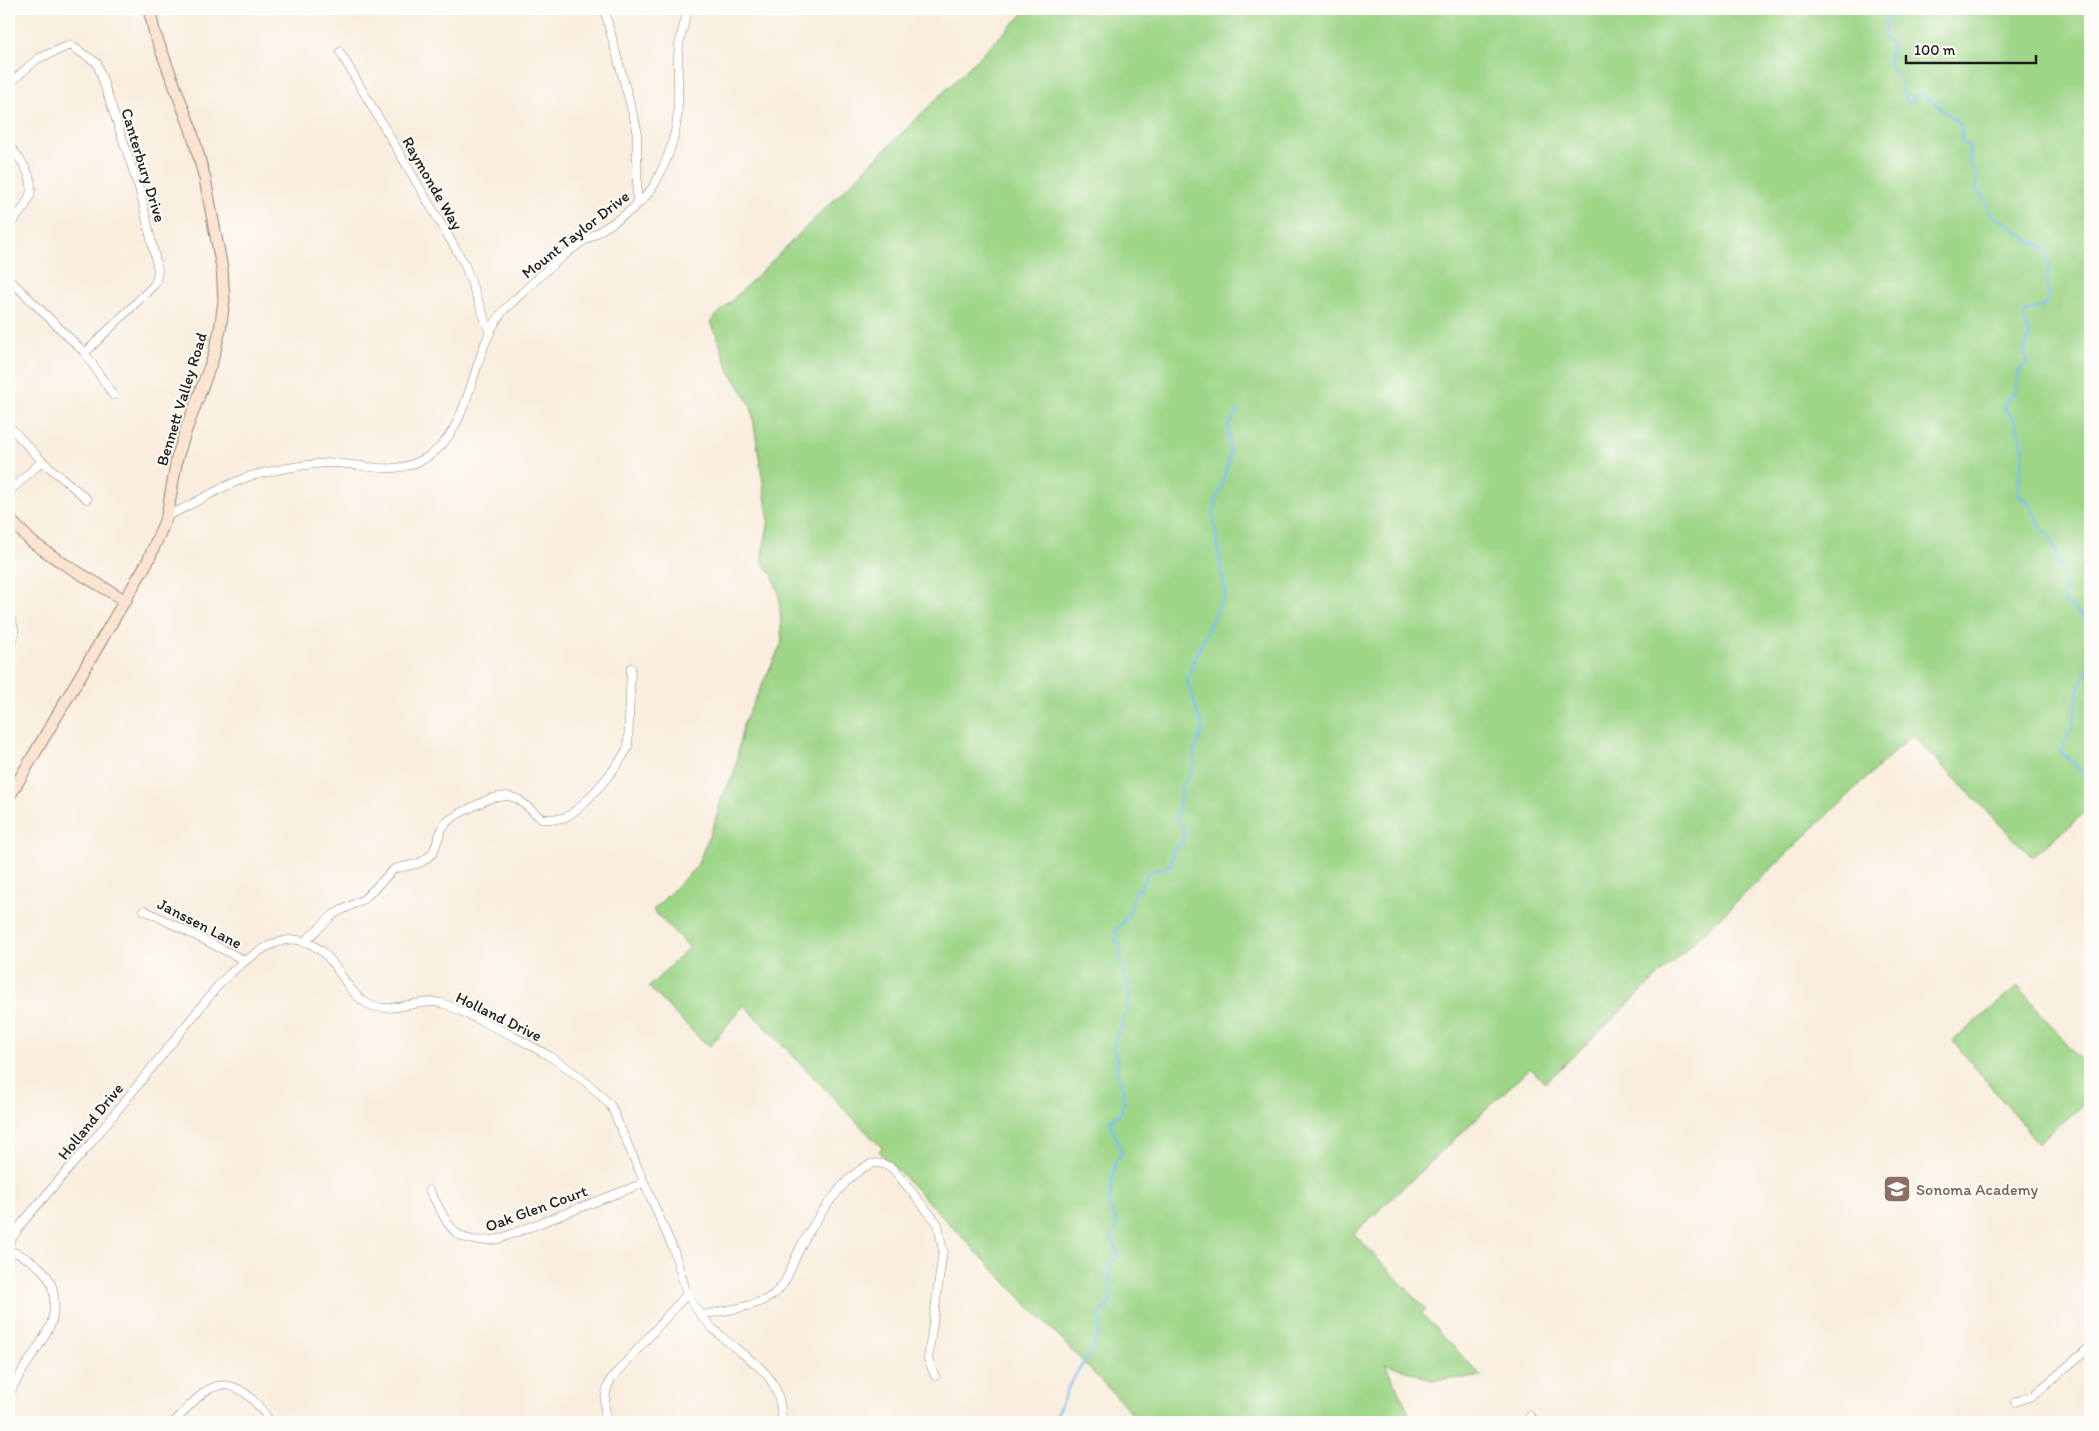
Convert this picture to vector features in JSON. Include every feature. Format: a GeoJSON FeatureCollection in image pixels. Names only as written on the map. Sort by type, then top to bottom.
{"type":"FeatureCollection","features":[{"type":"Feature","properties":{"kind":"street","name":"Bennett Valley Road"},"geometry":{"type":"LineString","coordinates":[[9,797],[148,561],[166,516],[177,458],[213,358],[220,330],[224,300],[220,261],[205,179],[190,129],[155,34],[149,9]]}},
{"type":"Feature","properties":{"kind":"street"},"geometry":{"type":"LineString","coordinates":[[604,9],[637,129],[637,204]]}},
{"type":"Feature","properties":{"kind":"street","name":"Mount Taylor Drive"},"geometry":{"type":"LineString","coordinates":[[166,516],[183,509],[215,490],[245,477],[270,471],[335,463],[388,469],[423,460],[438,448],[458,419],[490,333],[500,314],[544,272],[580,244],[616,221],[646,197],[658,179],[671,148],[677,119],[679,44],[687,9]]}},
{"type":"Feature","properties":{"kind":"street","name":"Canterbury Drive"},"geometry":{"type":"LineString","coordinates":[[9,84],[37,59],[70,45],[97,63],[140,191],[158,270],[156,281],[138,303],[85,353]]}},
{"type":"Feature","properties":{"kind":"street","name":"Raymonde Way"},"geometry":{"type":"LineString","coordinates":[[340,52],[464,263],[490,333]]}},
{"type":"Feature","properties":{"kind":"street"},"geometry":{"type":"LineString","coordinates":[[9,145],[29,176],[32,196],[24,210],[9,225]]}},
{"type":"Feature","properties":{"kind":"street"},"geometry":{"type":"LineString","coordinates":[[9,279],[85,353],[114,395]]}},
{"type":"Feature","properties":{"kind":"street"},"geometry":{"type":"LineString","coordinates":[[9,426],[42,461],[87,499]]}},
{"type":"Feature","properties":{"kind":"street"},"geometry":{"type":"LineString","coordinates":[[9,492],[42,461]]}},
{"type":"Feature","properties":{"kind":"street"},"geometry":{"type":"LineString","coordinates":[[9,519],[40,547],[126,600]]}},
{"type":"Feature","properties":{"kind":"street"},"geometry":{"type":"LineString","coordinates":[[9,616],[15,626],[15,636],[9,647]]}},
{"type":"Feature","properties":{"kind":"street"},"geometry":{"type":"LineString","coordinates":[[304,942],[334,914],[364,899],[394,869],[420,863],[427,858],[433,853],[442,828],[458,814],[491,798],[508,796],[518,799],[542,819],[565,817],[574,810],[605,779],[623,758],[628,747],[631,668]]}},
{"type":"Feature","properties":{"kind":"street","name":"Janssen Lane"},"geometry":{"type":"LineString","coordinates":[[144,910],[244,960]]}},
{"type":"Feature","properties":{"kind":"street","name":"Holland Drive"},"geometry":{"type":"LineString","coordinates":[[9,1243],[23,1222],[91,1142],[221,982],[244,960],[281,941],[297,940],[314,945],[326,954],[358,996],[366,1003],[375,1006],[396,1007],[422,1002],[441,1003],[505,1032],[575,1072],[598,1090],[611,1106],[674,1251],[687,1294],[701,1315],[721,1336],[766,1373],[776,1387],[782,1422]]}},
{"type":"Feature","properties":{"kind":"street"},"geometry":{"type":"LineString","coordinates":[[701,1315],[766,1300],[776,1293],[784,1282],[797,1253],[820,1212],[830,1198],[854,1174],[868,1164],[878,1162],[887,1164],[938,1224],[943,1251],[928,1359],[935,1376]]}},
{"type":"Feature","properties":{"kind":"street","name":"Oak Glen Court"},"geometry":{"type":"LineString","coordinates":[[429,1190],[452,1230],[463,1238],[483,1242],[499,1239],[644,1183]]}},
{"type":"Feature","properties":{"kind":"street"},"geometry":{"type":"LineString","coordinates":[[9,1250],[26,1256],[41,1267],[50,1279],[54,1294],[54,1310],[51,1325],[9,1396]]}},
{"type":"Feature","properties":{"kind":"street"},"geometry":{"type":"LineString","coordinates":[[607,1422],[603,1408],[606,1389],[611,1379],[687,1294]]}},
{"type":"Feature","properties":{"kind":"street"},"geometry":{"type":"LineString","coordinates":[[2015,1402],[2034,1395],[2090,1347]]}},
{"type":"Feature","properties":{"kind":"street"},"geometry":{"type":"LineString","coordinates":[[174,1422],[202,1394],[215,1386],[225,1385],[239,1388],[252,1399],[270,1422]]}},
{"type":"Feature","properties":{"kind":"street"},"geometry":{"type":"LineString","coordinates":[[1530,1416],[1536,1422]]}},
{"type":"Feature","properties":{"kind":"green space"},"geometry":{"type":"Polygon","coordinates":[[[1028,9],[2090,9],[2090,808],[2032,857],[1912,735],[1545,1083],[1530,1068],[1354,1234],[1426,1309],[1421,1313],[1482,1377],[1432,1380],[1385,1363],[1410,1415],[1392,1422],[1141,1422],[879,1151],[882,1148],[744,1005],[710,1046],[698,1037],[649,987],[689,947],[653,910],[697,866],[715,822],[721,799],[734,774],[743,725],[782,643],[779,593],[772,574],[764,565],[762,555],[769,521],[751,405],[729,370],[711,321],[1028,9]]]}},
{"type":"Feature","properties":{"kind":"green space"},"geometry":{"type":"Polygon","coordinates":[[[2018,986],[2090,1072],[2090,1099],[2038,1143],[1953,1041],[2018,986]]]}},
{"type":"Feature","properties":{"kind":"waterway"},"geometry":{"type":"LineString","coordinates":[[1894,9],[1894,13],[1885,23],[1884,37],[1893,46],[1888,63],[1900,78],[1905,100],[1910,103],[1919,94],[1934,102],[1962,126],[1961,140],[1969,147],[1970,162],[1977,175],[1976,190],[1986,200],[1992,214],[2028,240],[2042,245],[2048,259],[2047,283],[2049,296],[2044,306],[2026,311],[2024,320],[2030,334],[2024,349],[2027,364],[2020,371],[2014,394],[2007,399],[2004,407],[2016,423],[2024,449],[2017,493],[2031,506],[2041,528],[2052,538],[2065,585],[2064,602],[2082,615],[2090,627]]}},
{"type":"Feature","properties":{"kind":"waterway"},"geometry":{"type":"LineString","coordinates":[[1053,1422],[1070,1384],[1094,1346],[1100,1329],[1100,1315],[1112,1301],[1108,1266],[1119,1256],[1112,1237],[1117,1224],[1109,1206],[1115,1162],[1122,1153],[1110,1120],[1121,1112],[1124,1102],[1123,1089],[1117,1072],[1117,1059],[1113,1046],[1127,1011],[1129,992],[1119,954],[1121,945],[1116,940],[1115,931],[1129,913],[1133,902],[1134,890],[1141,889],[1147,873],[1171,865],[1173,849],[1182,843],[1185,832],[1176,816],[1181,787],[1190,776],[1195,758],[1194,750],[1203,729],[1187,680],[1193,662],[1225,594],[1213,513],[1230,457],[1228,426],[1238,411]]}},
{"type":"Feature","properties":{"kind":"waterway"},"geometry":{"type":"LineString","coordinates":[[2090,661],[2077,696],[2073,726],[2060,750],[2090,779]]}},
{"type":"Feature","properties":{"kind":"place","name":"Sonoma Academy"},"geometry":{"type":"Point","coordinates":[1897,1189]}}]}
